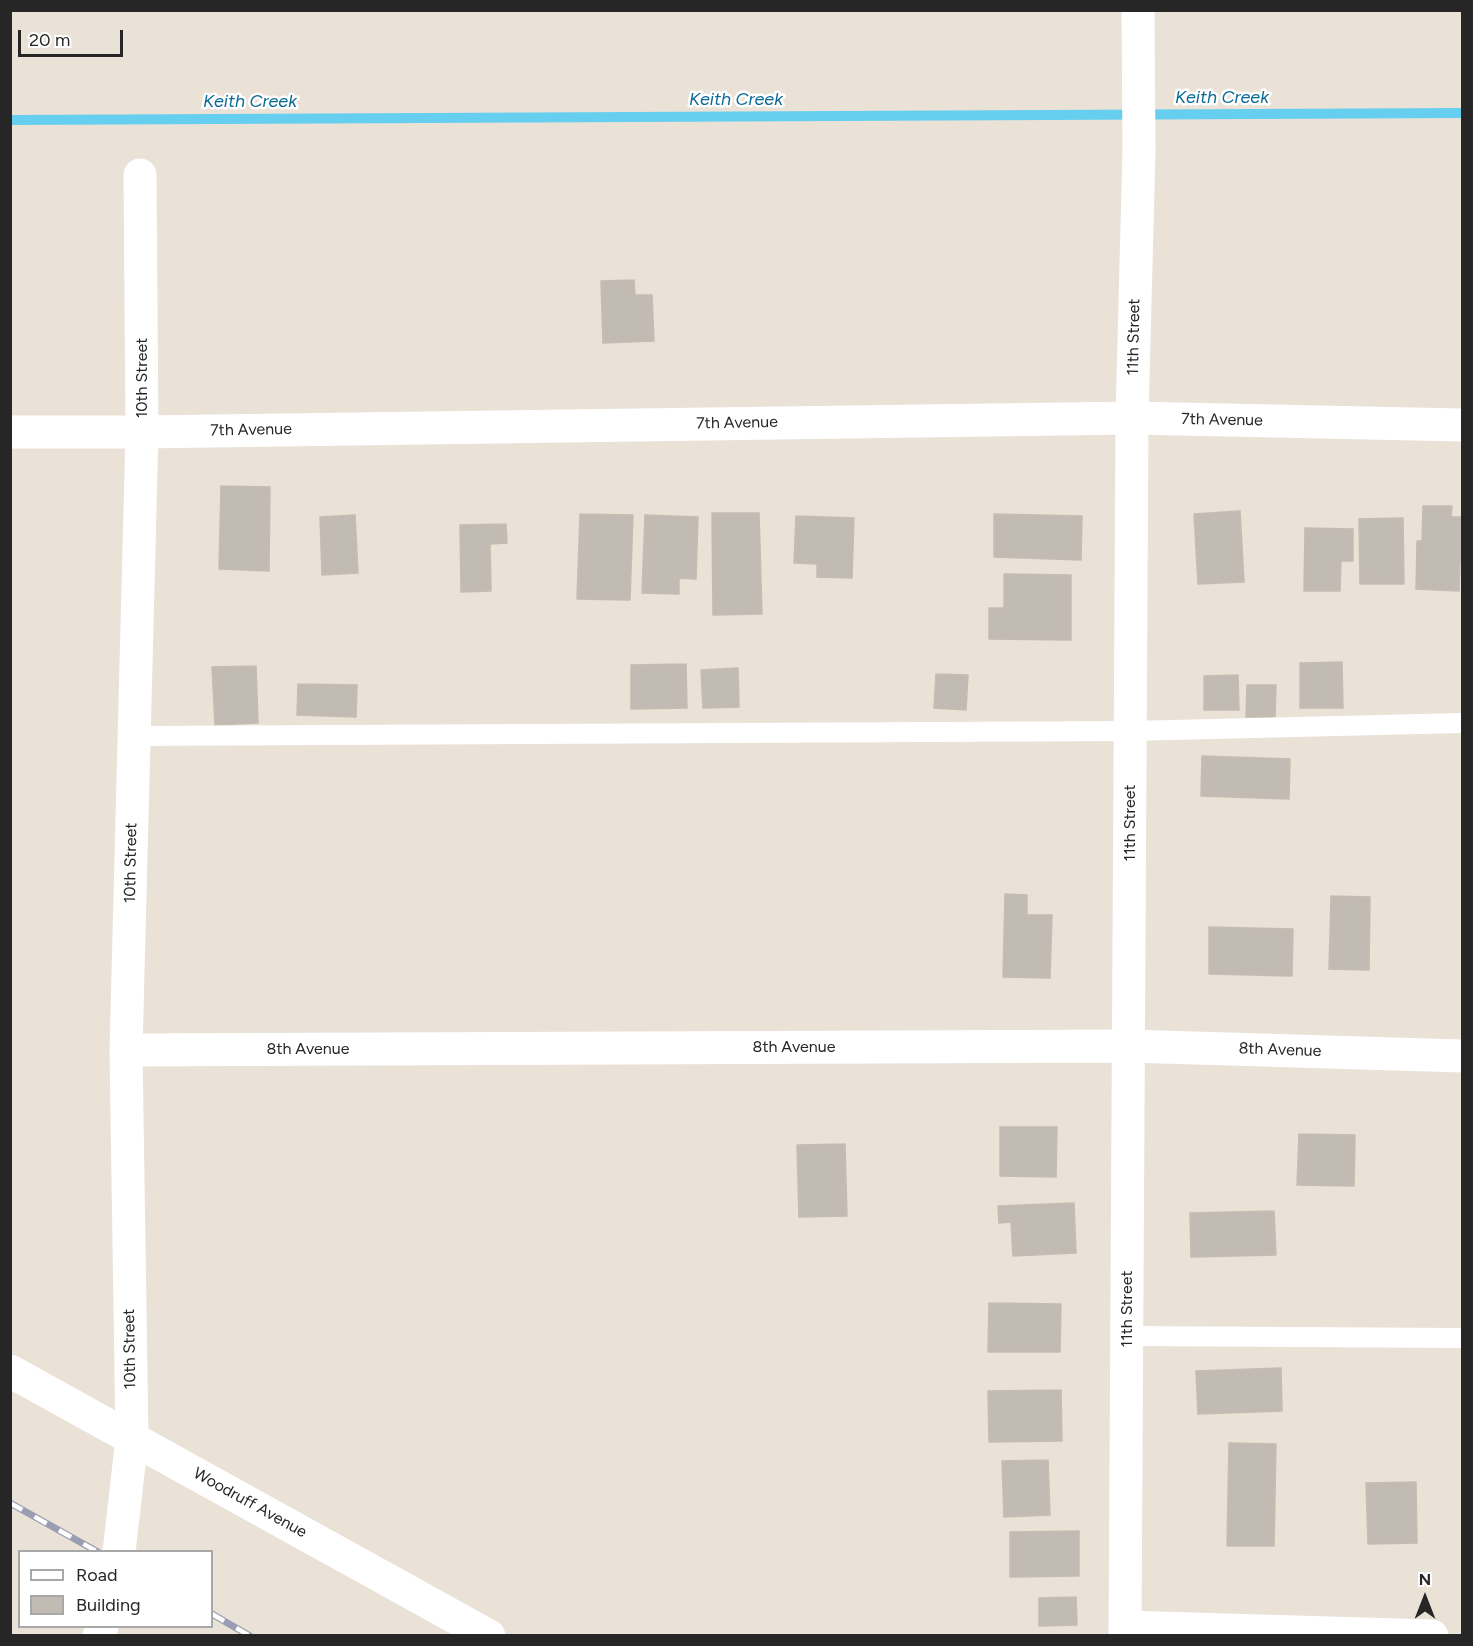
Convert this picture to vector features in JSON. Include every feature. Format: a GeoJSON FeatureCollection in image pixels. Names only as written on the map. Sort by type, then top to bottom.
{"type":"FeatureCollection","features":[{"type":"Feature","properties":{"kind":"street","name":"11th Street"},"geometry":{"type":"LineString","coordinates":[[1125,1631],[1132,418],[1139,150],[1138,10]]}},
{"type":"Feature","properties":{"kind":"street","name":"10th Street"},"geometry":{"type":"LineString","coordinates":[[119,1550],[132,1438],[126,1050],[142,432],[140,175]]}},
{"type":"Feature","properties":{"kind":"street","name":"7th Avenue"},"geometry":{"type":"LineString","coordinates":[[10,432],[1132,418],[1462,425]]}},
{"type":"Feature","properties":{"kind":"street","name":"8th Avenue"},"geometry":{"type":"LineString","coordinates":[[126,1050],[1128,1046],[1462,1056]]}},
{"type":"Feature","properties":{"kind":"street","name":"Woodruff Avenue"},"geometry":{"type":"LineString","coordinates":[[10,1371],[489,1635]]}},
{"type":"Feature","properties":{"kind":"street"},"geometry":{"type":"LineString","coordinates":[[1125,1631],[1432,1635]]}},
{"type":"Feature","properties":{"kind":"lane"},"geometry":{"type":"LineString","coordinates":[[134,736],[1130,731],[1462,723]]}},
{"type":"Feature","properties":{"kind":"lane"},"geometry":{"type":"LineString","coordinates":[[1127,1336],[1462,1338]]}},
{"type":"Feature","properties":{"kind":"building"},"geometry":{"type":"Polygon","coordinates":[[[634,280],[635,295],[652,295],[654,341],[603,343],[601,281],[634,280]]]}},
{"type":"Feature","properties":{"kind":"building"},"geometry":{"type":"Polygon","coordinates":[[[221,486],[270,487],[269,571],[219,569],[221,486]]]}},
{"type":"Feature","properties":{"kind":"building"},"geometry":{"type":"Polygon","coordinates":[[[1423,506],[1452,506],[1451,517],[1462,517],[1459,591],[1416,589],[1417,541],[1422,541],[1423,506]]]}},
{"type":"Feature","properties":{"kind":"building"},"geometry":{"type":"Polygon","coordinates":[[[1240,511],[1244,582],[1198,584],[1194,514],[1240,511]]]}},
{"type":"Feature","properties":{"kind":"building"},"geometry":{"type":"Polygon","coordinates":[[[712,513],[759,513],[762,614],[713,615],[712,513]]]}},
{"type":"Feature","properties":{"kind":"building"},"geometry":{"type":"Polygon","coordinates":[[[580,514],[633,515],[630,600],[577,599],[580,514]]]}},
{"type":"Feature","properties":{"kind":"building"},"geometry":{"type":"Polygon","coordinates":[[[994,514],[1082,516],[1081,560],[994,557],[994,514]]]}},
{"type":"Feature","properties":{"kind":"building"},"geometry":{"type":"Polygon","coordinates":[[[355,515],[358,573],[322,575],[320,517],[355,515]]]}},
{"type":"Feature","properties":{"kind":"building"},"geometry":{"type":"Polygon","coordinates":[[[645,515],[698,517],[696,579],[679,578],[679,594],[642,593],[645,515]]]}},
{"type":"Feature","properties":{"kind":"building"},"geometry":{"type":"Polygon","coordinates":[[[796,516],[854,518],[852,578],[817,577],[817,564],[794,563],[796,516]]]}},
{"type":"Feature","properties":{"kind":"building"},"geometry":{"type":"Polygon","coordinates":[[[1403,518],[1404,584],[1360,584],[1359,519],[1403,518]]]}},
{"type":"Feature","properties":{"kind":"building"},"geometry":{"type":"Polygon","coordinates":[[[506,524],[507,543],[490,544],[491,591],[461,592],[460,525],[506,524]]]}},
{"type":"Feature","properties":{"kind":"building"},"geometry":{"type":"Polygon","coordinates":[[[1305,528],[1353,529],[1353,561],[1341,561],[1340,591],[1304,591],[1305,528]]]}},
{"type":"Feature","properties":{"kind":"building"},"geometry":{"type":"Polygon","coordinates":[[[1004,574],[1071,575],[1071,640],[989,639],[989,608],[1004,608],[1004,574]]]}},
{"type":"Feature","properties":{"kind":"building"},"geometry":{"type":"Polygon","coordinates":[[[1342,662],[1343,708],[1300,708],[1300,663],[1342,662]]]}},
{"type":"Feature","properties":{"kind":"building"},"geometry":{"type":"Polygon","coordinates":[[[686,664],[687,708],[631,709],[631,665],[686,664]]]}},
{"type":"Feature","properties":{"kind":"building"},"geometry":{"type":"Polygon","coordinates":[[[256,666],[258,723],[215,725],[212,667],[256,666]]]}},
{"type":"Feature","properties":{"kind":"building"},"geometry":{"type":"Polygon","coordinates":[[[738,668],[739,707],[703,708],[701,670],[738,668]]]}},
{"type":"Feature","properties":{"kind":"building"},"geometry":{"type":"Polygon","coordinates":[[[936,674],[968,675],[966,710],[934,708],[936,674]]]}},
{"type":"Feature","properties":{"kind":"building"},"geometry":{"type":"Polygon","coordinates":[[[1238,675],[1239,710],[1204,710],[1204,676],[1238,675]]]}},
{"type":"Feature","properties":{"kind":"building"},"geometry":{"type":"Polygon","coordinates":[[[298,684],[357,685],[356,717],[297,715],[298,684]]]}},
{"type":"Feature","properties":{"kind":"building"},"geometry":{"type":"Polygon","coordinates":[[[1247,685],[1276,685],[1275,717],[1246,717],[1247,685]]]}},
{"type":"Feature","properties":{"kind":"building"},"geometry":{"type":"Polygon","coordinates":[[[1202,756],[1290,759],[1289,799],[1201,796],[1202,756]]]}},
{"type":"Feature","properties":{"kind":"building"},"geometry":{"type":"Polygon","coordinates":[[[1005,894],[1027,895],[1027,915],[1052,915],[1050,978],[1003,977],[1005,894]]]}},
{"type":"Feature","properties":{"kind":"building"},"geometry":{"type":"Polygon","coordinates":[[[1331,896],[1370,897],[1369,970],[1329,969],[1331,896]]]}},
{"type":"Feature","properties":{"kind":"building"},"geometry":{"type":"Polygon","coordinates":[[[1209,927],[1293,929],[1292,976],[1209,974],[1209,927]]]}},
{"type":"Feature","properties":{"kind":"building"},"geometry":{"type":"Polygon","coordinates":[[[1000,1127],[1057,1127],[1056,1177],[1000,1176],[1000,1127]]]}},
{"type":"Feature","properties":{"kind":"building"},"geometry":{"type":"Polygon","coordinates":[[[1299,1134],[1355,1135],[1354,1186],[1297,1185],[1299,1134]]]}},
{"type":"Feature","properties":{"kind":"building"},"geometry":{"type":"Polygon","coordinates":[[[845,1144],[847,1216],[799,1217],[797,1145],[845,1144]]]}},
{"type":"Feature","properties":{"kind":"building"},"geometry":{"type":"Polygon","coordinates":[[[1074,1203],[1076,1253],[1013,1256],[1011,1222],[999,1223],[998,1206],[1074,1203]]]}},
{"type":"Feature","properties":{"kind":"building"},"geometry":{"type":"Polygon","coordinates":[[[1274,1211],[1276,1255],[1191,1257],[1190,1213],[1274,1211]]]}},
{"type":"Feature","properties":{"kind":"building"},"geometry":{"type":"Polygon","coordinates":[[[989,1303],[1061,1304],[1060,1352],[988,1352],[989,1303]]]}},
{"type":"Feature","properties":{"kind":"building"},"geometry":{"type":"Polygon","coordinates":[[[1281,1368],[1282,1411],[1198,1414],[1196,1371],[1281,1368]]]}},
{"type":"Feature","properties":{"kind":"building"},"geometry":{"type":"Polygon","coordinates":[[[1061,1390],[1062,1441],[989,1442],[988,1391],[1061,1390]]]}},
{"type":"Feature","properties":{"kind":"building"},"geometry":{"type":"Polygon","coordinates":[[[1229,1443],[1276,1444],[1274,1546],[1227,1546],[1229,1443]]]}},
{"type":"Feature","properties":{"kind":"building"},"geometry":{"type":"Polygon","coordinates":[[[1048,1460],[1050,1515],[1004,1517],[1002,1461],[1048,1460]]]}},
{"type":"Feature","properties":{"kind":"building"},"geometry":{"type":"Polygon","coordinates":[[[1416,1482],[1417,1543],[1368,1544],[1366,1483],[1416,1482]]]}},
{"type":"Feature","properties":{"kind":"building"},"geometry":{"type":"Polygon","coordinates":[[[1079,1531],[1079,1576],[1010,1577],[1010,1532],[1079,1531]]]}},
{"type":"Feature","properties":{"kind":"building"},"geometry":{"type":"Polygon","coordinates":[[[1076,1597],[1077,1625],[1039,1626],[1039,1598],[1076,1597]]]}},
{"type":"Feature","properties":{"kind":"waterway","name":"Keith Creek"},"geometry":{"type":"LineString","coordinates":[[10,120],[1462,113]]}},
{"type":"Feature","properties":{"kind":"railway"},"geometry":{"type":"LineString","coordinates":[[10,1503],[94,1550]]}},
{"type":"Feature","properties":{"kind":"railway"},"geometry":{"type":"LineString","coordinates":[[213,1615],[250,1636]]}}]}
